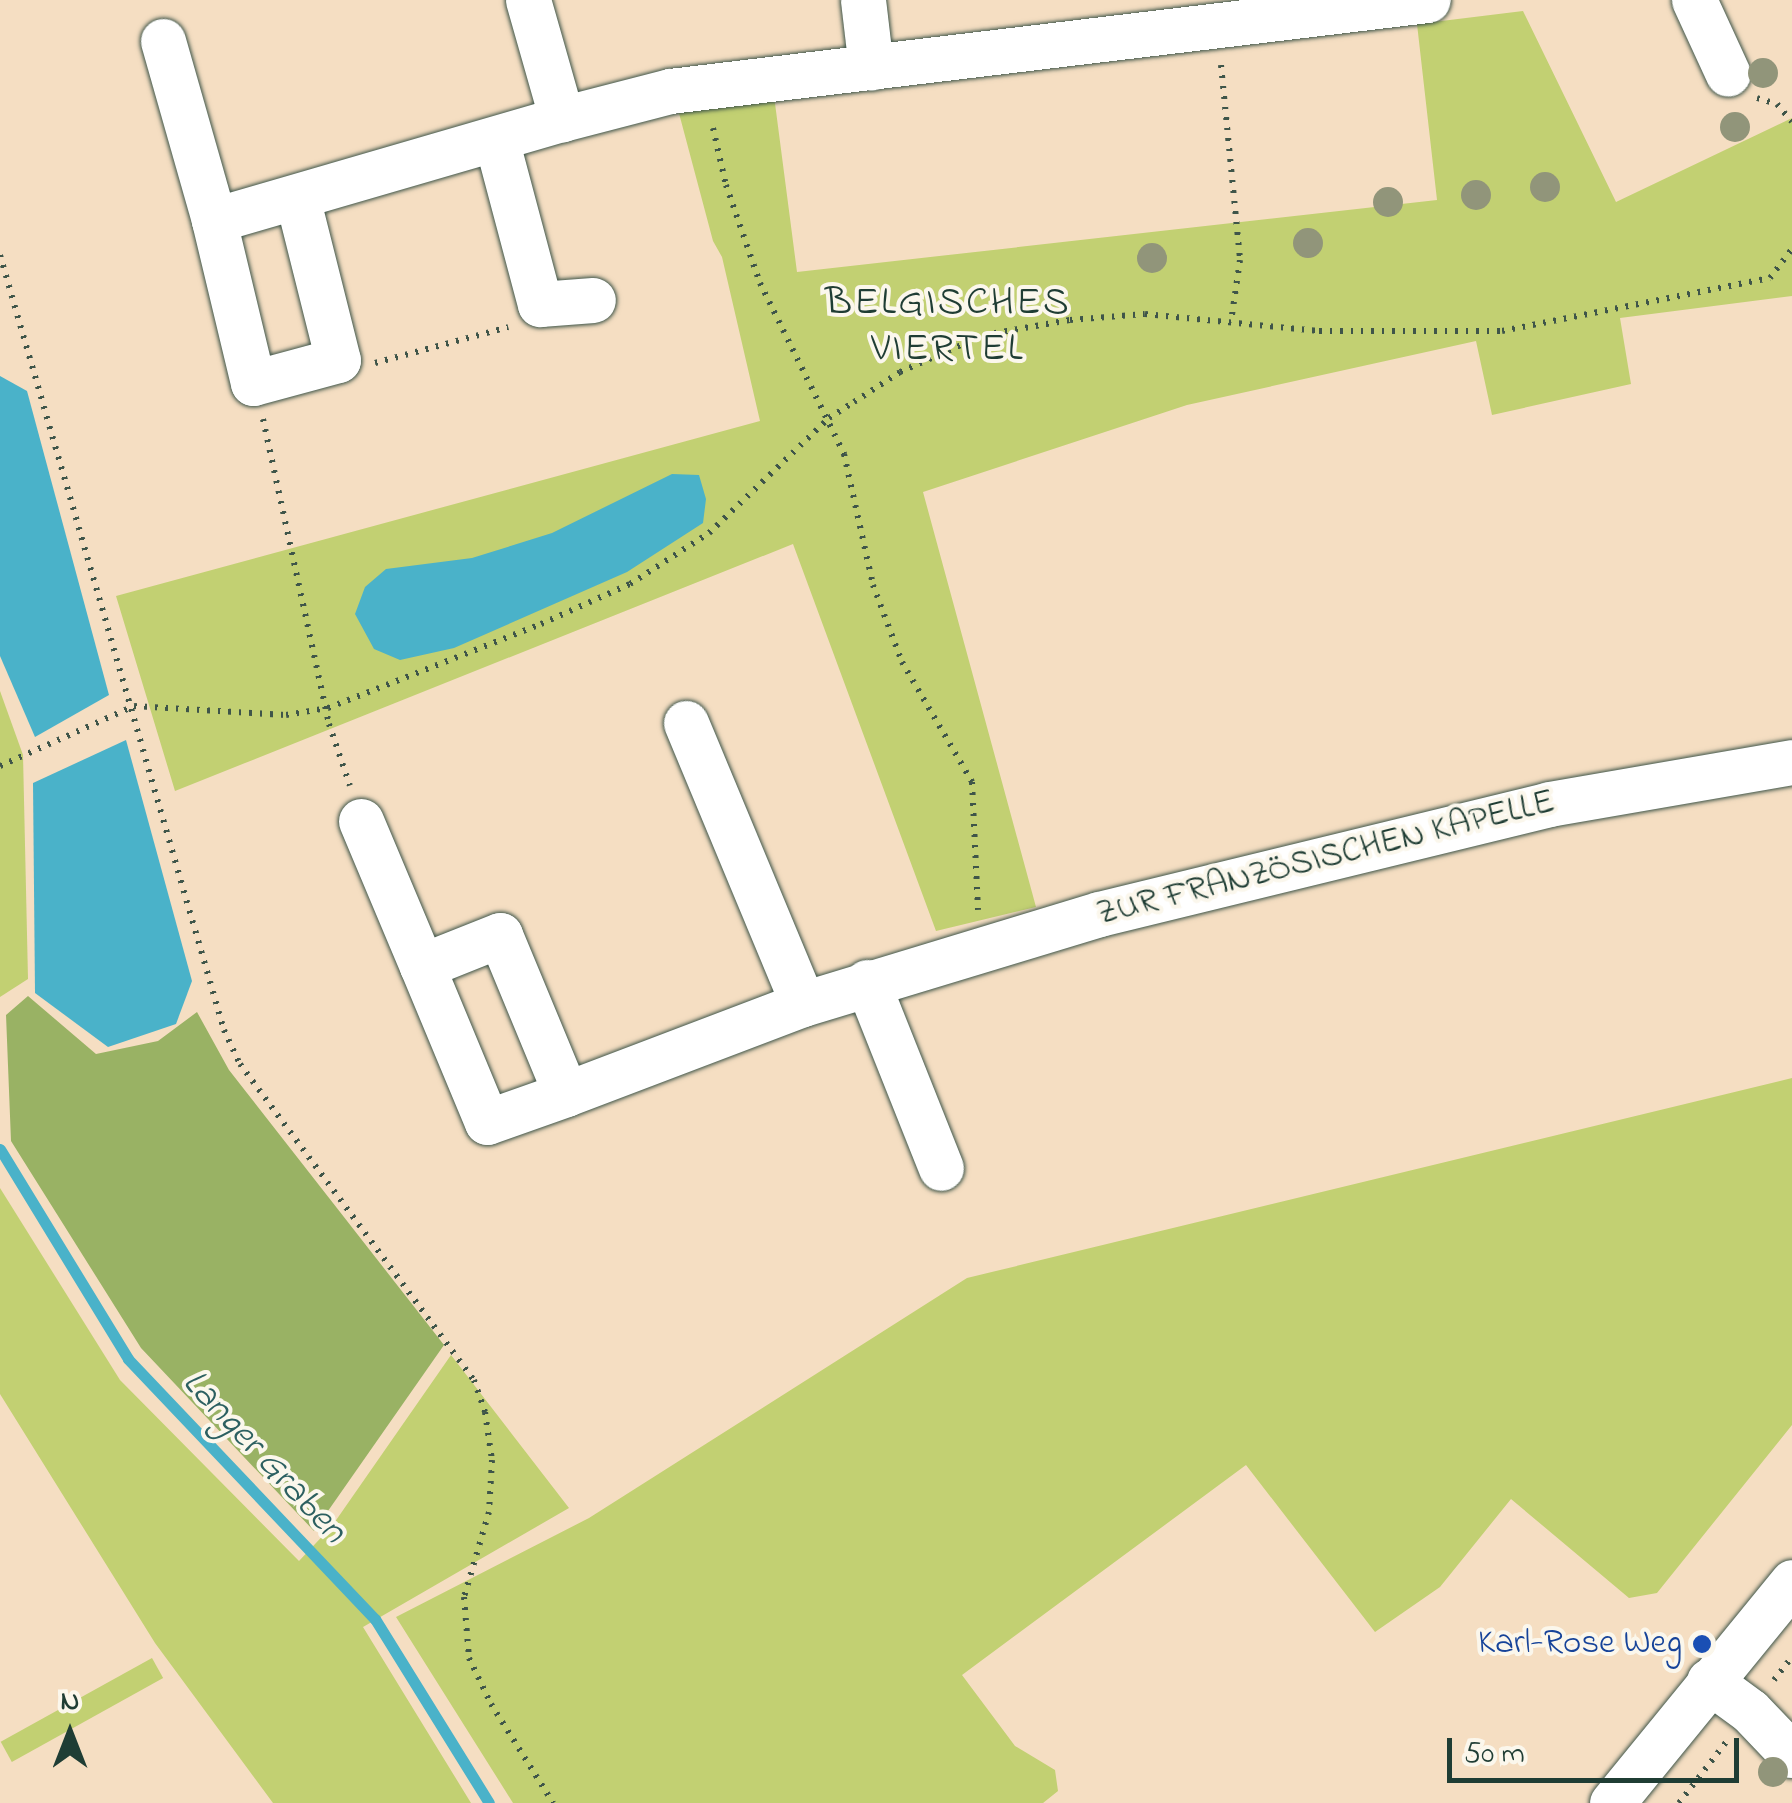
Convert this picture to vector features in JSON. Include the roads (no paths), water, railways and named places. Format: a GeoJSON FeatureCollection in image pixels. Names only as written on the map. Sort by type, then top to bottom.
{"type":"FeatureCollection","features":[{"type":"Feature","properties":{"kind":"street"},"geometry":{"type":"LineString","coordinates":[[528,0],[562,119]]}},
{"type":"Feature","properties":{"kind":"street"},"geometry":{"type":"LineString","coordinates":[[862,0],[871,68]]}},
{"type":"Feature","properties":{"kind":"street"},"geometry":{"type":"LineString","coordinates":[[214,220],[562,119],[704,88],[871,68],[1163,16],[1234,16],[1428,0]]}},
{"type":"Feature","properties":{"kind":"street"},"geometry":{"type":"LineString","coordinates":[[1694,0],[1728,74]]}},
{"type":"Feature","properties":{"kind":"street"},"geometry":{"type":"LineString","coordinates":[[163,40],[214,220],[253,383],[338,360],[296,197]]}},
{"type":"Feature","properties":{"kind":"street"},"geometry":{"type":"LineString","coordinates":[[496,139],[528,314],[593,300]]}},
{"type":"Feature","properties":{"kind":"street"},"geometry":{"type":"LineString","coordinates":[[686,724],[802,1004]]}},
{"type":"Feature","properties":{"kind":"street","name":"ZUR FRANZÖSISCHEN KAPELLE"},"geometry":{"type":"LineString","coordinates":[[361,820],[487,1122],[802,1004],[986,944],[1550,804],[1792,762]]}},
{"type":"Feature","properties":{"kind":"street"},"geometry":{"type":"LineString","coordinates":[[422,966],[500,935],[566,1094]]}},
{"type":"Feature","properties":{"kind":"street"},"geometry":{"type":"LineString","coordinates":[[867,982],[942,1168]]}},
{"type":"Feature","properties":{"kind":"street"},"geometry":{"type":"LineString","coordinates":[[1612,1803],[1792,1582]]}},
{"type":"Feature","properties":{"kind":"street"},"geometry":{"type":"LineString","coordinates":[[1710,1680],[1750,1711],[1792,1755]]}},
{"type":"Feature","properties":{"kind":"water"},"geometry":{"type":"Polygon","coordinates":[[[0,376],[27,391],[109,695],[35,737],[0,656],[0,376]]]}},
{"type":"Feature","properties":{"kind":"water"},"geometry":{"type":"Polygon","coordinates":[[[672,474],[699,475],[706,499],[703,523],[627,572],[454,648],[400,660],[374,649],[355,614],[365,587],[386,569],[472,558],[552,533],[672,474]]]}},
{"type":"Feature","properties":{"kind":"water"},"geometry":{"type":"Polygon","coordinates":[[[126,740],[192,981],[176,1024],[108,1047],[35,993],[33,783],[126,740]]]}},
{"type":"Feature","properties":{"kind":"waterway","name":"Langer Graben"},"geometry":{"type":"LineString","coordinates":[[0,1149],[128,1359],[375,1619],[489,1803]]}},
{"type":"Feature","properties":{"kind":"place","name":"Karl-Rose Weg"},"geometry":{"type":"Point","coordinates":[1702,1644]}},
{"type":"Feature","properties":{"kind":"district","name":"BELGISCHES VIERTEL"},"geometry":{"type":"Point","coordinates":[948,327]}}]}
